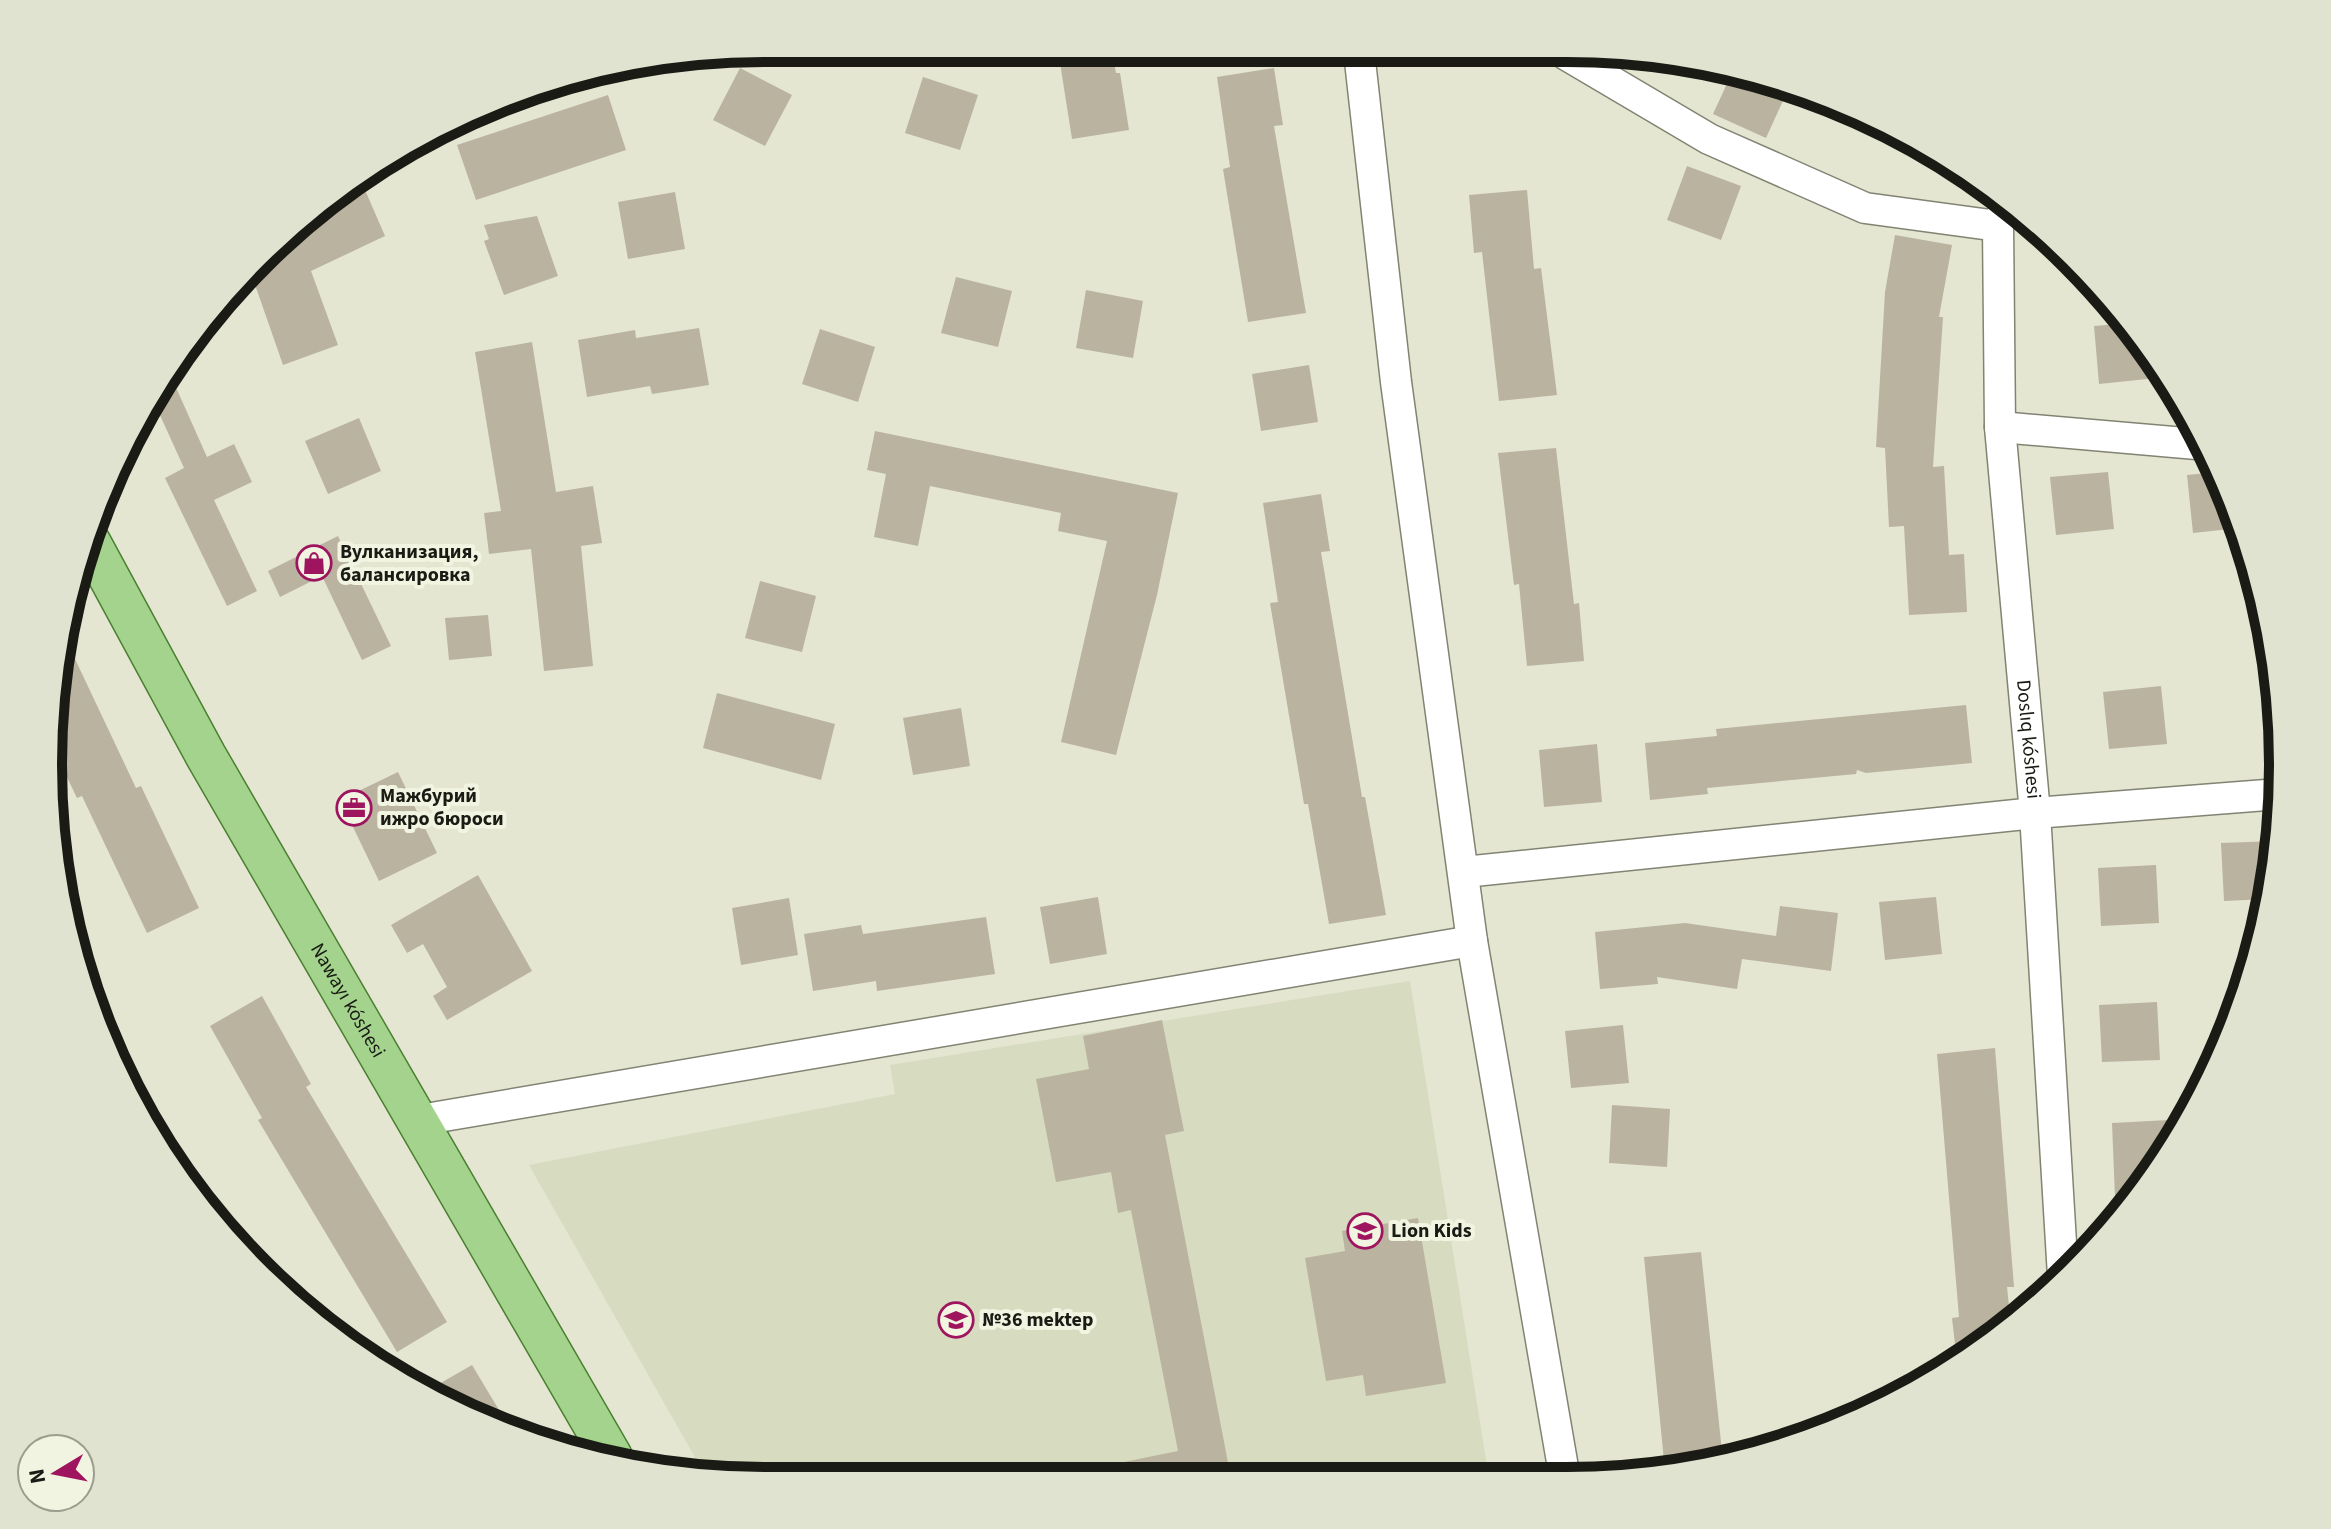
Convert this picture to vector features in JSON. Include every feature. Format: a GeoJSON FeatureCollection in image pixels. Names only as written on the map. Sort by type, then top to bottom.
{"type":"FeatureCollection","features":[{"type":"Feature","properties":{"kind":"main road","name":"Nawayı kóshesi"},"geometry":{"type":"LineString","coordinates":[[95,552],[206,756],[420,1120],[608,1449]]}},
{"type":"Feature","properties":{"kind":"street"},"geometry":{"type":"LineString","coordinates":[[1360,62],[1396,382],[1472,941],[1563,1467]]}},
{"type":"Feature","properties":{"kind":"street"},"geometry":{"type":"LineString","coordinates":[[1580,63],[1709,139],[1865,208],[2002,215]]}},
{"type":"Feature","properties":{"kind":"street","name":"Doslıq kóshesi"},"geometry":{"type":"LineString","coordinates":[[2002,215],[2000,427],[2035,813],[2062,1262]]}},
{"type":"Feature","properties":{"kind":"street"},"geometry":{"type":"LineString","coordinates":[[2000,427],[2191,444]]}},
{"type":"Feature","properties":{"kind":"street"},"geometry":{"type":"LineString","coordinates":[[1464,872],[2035,813],[2268,795]]}},
{"type":"Feature","properties":{"kind":"street"},"geometry":{"type":"LineString","coordinates":[[420,1120],[1472,941]]}},
{"type":"Feature","properties":{"kind":"shaded area","name":"№36 mektep"},"geometry":{"type":"Polygon","coordinates":[[[1410,981],[1487,1467],[764,1467],[698,1463],[529,1165],[895,1094],[890,1065],[1410,981]]]}},
{"type":"Feature","properties":{"kind":"building"},"geometry":{"type":"Polygon","coordinates":[[[1060,62],[1114,62],[1116,73],[1120,73],[1129,130],[1072,139],[1060,62]]]}},
{"type":"Feature","properties":{"kind":"building"},"geometry":{"type":"Polygon","coordinates":[[[740,68],[792,95],[765,146],[713,120],[740,68]]]}},
{"type":"Feature","properties":{"kind":"building"},"geometry":{"type":"Polygon","coordinates":[[[1274,68],[1283,125],[1274,126],[1306,313],[1248,322],[1223,169],[1230,167],[1217,77],[1274,68]]]}},
{"type":"Feature","properties":{"kind":"building"},"geometry":{"type":"Polygon","coordinates":[[[923,77],[978,95],[960,150],[905,133],[923,77]]]}},
{"type":"Feature","properties":{"kind":"building"},"geometry":{"type":"Polygon","coordinates":[[[1728,81],[1785,97],[1766,138],[1713,114],[1728,81]]]}},
{"type":"Feature","properties":{"kind":"building"},"geometry":{"type":"Polygon","coordinates":[[[608,95],[626,150],[476,200],[457,145],[608,95]]]}},
{"type":"Feature","properties":{"kind":"building"},"geometry":{"type":"Polygon","coordinates":[[[1687,166],[1741,186],[1721,240],[1667,220],[1687,166]]]}},
{"type":"Feature","properties":{"kind":"building"},"geometry":{"type":"Polygon","coordinates":[[[364,187],[385,236],[311,271],[338,345],[283,365],[254,282],[301,236],[364,187]]]}},
{"type":"Feature","properties":{"kind":"building"},"geometry":{"type":"Polygon","coordinates":[[[1527,190],[1534,269],[1541,268],[1557,395],[1499,401],[1482,252],[1474,253],[1469,195],[1527,190]]]}},
{"type":"Feature","properties":{"kind":"building"},"geometry":{"type":"Polygon","coordinates":[[[675,192],[685,249],[628,259],[618,202],[675,192]]]}},
{"type":"Feature","properties":{"kind":"building"},"geometry":{"type":"Polygon","coordinates":[[[537,216],[558,276],[504,295],[484,241],[489,239],[484,225],[537,216]]]}},
{"type":"Feature","properties":{"kind":"building"},"geometry":{"type":"Polygon","coordinates":[[[1895,235],[1952,245],[1939,317],[1943,317],[1933,467],[1944,466],[1949,555],[1964,554],[1967,612],[1909,615],[1904,526],[1889,527],[1885,448],[1876,447],[1885,292],[1895,235]]]}},
{"type":"Feature","properties":{"kind":"building"},"geometry":{"type":"Polygon","coordinates":[[[956,277],[1012,291],[998,347],[941,333],[956,277]]]}},
{"type":"Feature","properties":{"kind":"building"},"geometry":{"type":"Polygon","coordinates":[[[1086,290],[1143,301],[1133,358],[1076,348],[1086,290]]]}},
{"type":"Feature","properties":{"kind":"building"},"geometry":{"type":"Polygon","coordinates":[[[2114,324],[2154,378],[2099,384],[2094,326],[2114,324]]]}},
{"type":"Feature","properties":{"kind":"building"},"geometry":{"type":"Polygon","coordinates":[[[699,328],[709,385],[652,394],[650,386],[587,397],[578,340],[635,330],[636,338],[699,328]]]}},
{"type":"Feature","properties":{"kind":"building"},"geometry":{"type":"Polygon","coordinates":[[[820,329],[875,347],[858,402],[802,384],[820,329]]]}},
{"type":"Feature","properties":{"kind":"building"},"geometry":{"type":"Polygon","coordinates":[[[532,342],[556,492],[593,486],[602,543],[581,546],[593,666],[544,671],[531,549],[489,554],[484,513],[501,511],[475,352],[532,342]]]}},
{"type":"Feature","properties":{"kind":"building"},"geometry":{"type":"Polygon","coordinates":[[[1309,365],[1318,422],[1261,431],[1252,374],[1309,365]]]}},
{"type":"Feature","properties":{"kind":"building"},"geometry":{"type":"Polygon","coordinates":[[[174,383],[207,457],[234,444],[252,482],[214,500],[257,591],[227,606],[165,478],[184,468],[158,410],[174,383]]]}},
{"type":"Feature","properties":{"kind":"building"},"geometry":{"type":"Polygon","coordinates":[[[359,418],[381,471],[328,494],[305,441],[359,418]]]}},
{"type":"Feature","properties":{"kind":"building"},"geometry":{"type":"Polygon","coordinates":[[[875,431],[1178,493],[1157,595],[1116,755],[1061,742],[1107,541],[1058,531],[1061,513],[930,486],[918,546],[874,537],[886,474],[867,470],[875,431]]]}},
{"type":"Feature","properties":{"kind":"building"},"geometry":{"type":"Polygon","coordinates":[[[1556,448],[1574,604],[1579,603],[1584,661],[1527,666],[1519,584],[1514,585],[1498,453],[1556,448]]]}},
{"type":"Feature","properties":{"kind":"building"},"geometry":{"type":"Polygon","coordinates":[[[2108,472],[2114,529],[2056,535],[2050,477],[2108,472]]]}},
{"type":"Feature","properties":{"kind":"building"},"geometry":{"type":"Polygon","coordinates":[[[2206,473],[2228,529],[2193,533],[2187,475],[2206,473]]]}},
{"type":"Feature","properties":{"kind":"building"},"geometry":{"type":"Polygon","coordinates":[[[1321,494],[1330,551],[1321,552],[1362,797],[1365,797],[1386,915],[1329,924],[1308,804],[1304,804],[1270,603],[1278,602],[1263,503],[1321,494]]]}},
{"type":"Feature","properties":{"kind":"building"},"geometry":{"type":"Polygon","coordinates":[[[338,536],[391,646],[362,660],[322,576],[280,597],[268,571],[338,536]]]}},
{"type":"Feature","properties":{"kind":"building"},"geometry":{"type":"Polygon","coordinates":[[[760,581],[816,596],[802,652],[745,638],[760,581]]]}},
{"type":"Feature","properties":{"kind":"building"},"geometry":{"type":"Polygon","coordinates":[[[488,615],[492,656],[449,660],[445,618],[488,615]]]}},
{"type":"Feature","properties":{"kind":"building"},"geometry":{"type":"Polygon","coordinates":[[[71,651],[136,788],[141,786],[199,908],[147,933],[82,796],[77,798],[62,764],[71,651]]]}},
{"type":"Feature","properties":{"kind":"building"},"geometry":{"type":"Polygon","coordinates":[[[2161,686],[2167,744],[2109,749],[2103,692],[2161,686]]]}},
{"type":"Feature","properties":{"kind":"building"},"geometry":{"type":"Polygon","coordinates":[[[717,693],[835,724],[821,780],[703,748],[717,693]]]}},
{"type":"Feature","properties":{"kind":"building"},"geometry":{"type":"Polygon","coordinates":[[[1966,705],[1972,763],[1866,773],[1857,770],[1856,774],[1707,788],[1708,794],[1650,800],[1645,743],[1717,736],[1716,729],[1966,705]]]}},
{"type":"Feature","properties":{"kind":"building"},"geometry":{"type":"Polygon","coordinates":[[[961,708],[970,766],[913,775],[903,718],[961,708]]]}},
{"type":"Feature","properties":{"kind":"building"},"geometry":{"type":"Polygon","coordinates":[[[1597,744],[1602,802],[1544,807],[1539,750],[1597,744]]]}},
{"type":"Feature","properties":{"kind":"building"},"geometry":{"type":"Polygon","coordinates":[[[398,772],[437,853],[379,881],[340,800],[398,772]]]}},
{"type":"Feature","properties":{"kind":"building"},"geometry":{"type":"Polygon","coordinates":[[[2264,841],[2256,899],[2224,901],[2221,843],[2264,841]]]}},
{"type":"Feature","properties":{"kind":"building"},"geometry":{"type":"Polygon","coordinates":[[[2156,865],[2159,923],[2101,926],[2098,868],[2156,865]]]}},
{"type":"Feature","properties":{"kind":"building"},"geometry":{"type":"Polygon","coordinates":[[[478,875],[532,971],[447,1020],[433,996],[447,987],[423,944],[407,953],[391,925],[478,875]]]}},
{"type":"Feature","properties":{"kind":"building"},"geometry":{"type":"Polygon","coordinates":[[[1098,897],[1107,954],[1050,964],[1040,907],[1098,897]]]}},
{"type":"Feature","properties":{"kind":"building"},"geometry":{"type":"Polygon","coordinates":[[[1936,897],[1942,954],[1885,960],[1879,902],[1936,897]]]}},
{"type":"Feature","properties":{"kind":"building"},"geometry":{"type":"Polygon","coordinates":[[[789,898],[798,955],[741,965],[732,908],[789,898]]]}},
{"type":"Feature","properties":{"kind":"building"},"geometry":{"type":"Polygon","coordinates":[[[1780,906],[1838,913],[1831,971],[1742,959],[1737,989],[1657,977],[1658,984],[1600,989],[1595,932],[1685,923],[1776,936],[1780,906]]]}},
{"type":"Feature","properties":{"kind":"building"},"geometry":{"type":"Polygon","coordinates":[[[986,917],[995,974],[877,991],[876,981],[813,991],[804,934],[861,925],[863,934],[986,917]]]}},
{"type":"Feature","properties":{"kind":"building"},"geometry":{"type":"Polygon","coordinates":[[[262,996],[311,1084],[306,1087],[447,1322],[397,1352],[258,1120],[262,1118],[210,1026],[262,996]]]}},
{"type":"Feature","properties":{"kind":"building"},"geometry":{"type":"Polygon","coordinates":[[[2157,1002],[2160,1060],[2102,1062],[2099,1005],[2157,1002]]]}},
{"type":"Feature","properties":{"kind":"building"},"geometry":{"type":"Polygon","coordinates":[[[1162,1020],[1184,1131],[1165,1135],[1229,1467],[1104,1467],[1178,1451],[1131,1210],[1118,1213],[1111,1172],[1056,1182],[1036,1079],[1089,1069],[1083,1036],[1162,1020]]]}},
{"type":"Feature","properties":{"kind":"building"},"geometry":{"type":"Polygon","coordinates":[[[1623,1025],[1629,1083],[1571,1088],[1565,1031],[1623,1025]]]}},
{"type":"Feature","properties":{"kind":"building"},"geometry":{"type":"Polygon","coordinates":[[[1995,1048],[2014,1287],[2007,1287],[2009,1310],[1956,1350],[1952,1318],[1959,1317],[1937,1054],[1995,1048]]]}},
{"type":"Feature","properties":{"kind":"building"},"geometry":{"type":"Polygon","coordinates":[[[1612,1105],[1670,1109],[1667,1167],[1609,1163],[1612,1105]]]}},
{"type":"Feature","properties":{"kind":"building"},"geometry":{"type":"Polygon","coordinates":[[[2169,1120],[2169,1125],[2115,1203],[2112,1123],[2169,1120]]]}},
{"type":"Feature","properties":{"kind":"building"},"geometry":{"type":"Polygon","coordinates":[[[1418,1218],[1446,1383],[1366,1396],[1363,1375],[1326,1381],[1305,1258],[1345,1251],[1342,1231],[1418,1218]]]}},
{"type":"Feature","properties":{"kind":"building"},"geometry":{"type":"Polygon","coordinates":[[[1701,1252],[1722,1450],[1664,1460],[1644,1257],[1701,1252]]]}},
{"type":"Feature","properties":{"kind":"building"},"geometry":{"type":"Polygon","coordinates":[[[472,1365],[503,1417],[454,1395],[436,1386],[472,1365]]]}},
{"type":"Feature","properties":{"kind":"place","name":"Вулканизация, балансировка"},"geometry":{"type":"Point","coordinates":[314,563]}},
{"type":"Feature","properties":{"kind":"place","name":"Мажбурий ижро бюроси"},"geometry":{"type":"Point","coordinates":[354,808]}},
{"type":"Feature","properties":{"kind":"place","name":"Lion Kids"},"geometry":{"type":"Point","coordinates":[1365,1231]}},
{"type":"Feature","properties":{"kind":"place","name":"№36 mektep"},"geometry":{"type":"Point","coordinates":[956,1320]}}]}
